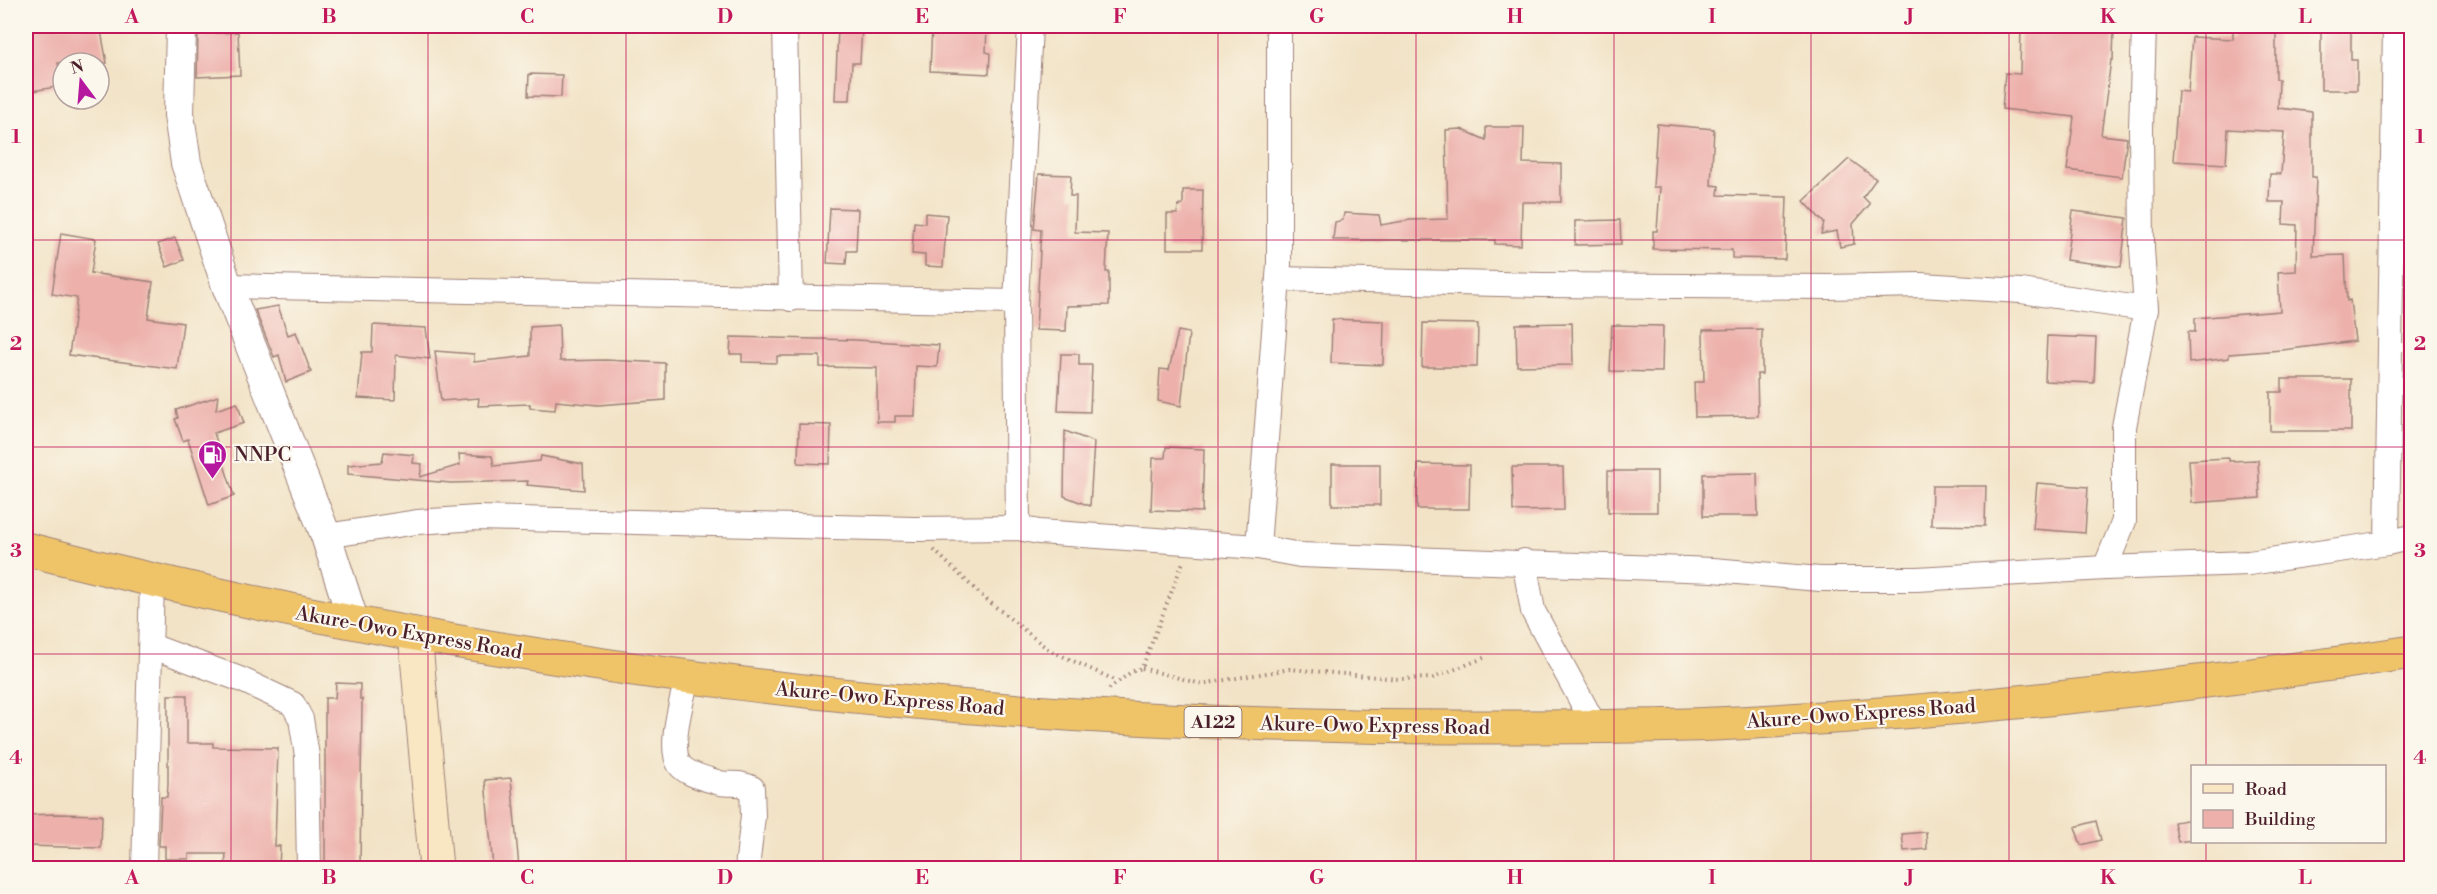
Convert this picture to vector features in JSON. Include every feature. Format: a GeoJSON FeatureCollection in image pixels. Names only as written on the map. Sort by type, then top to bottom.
{"type":"FeatureCollection","features":[{"type":"Feature","properties":{"kind":"highway","name":"Akure-Owo Express Road"},"geometry":{"type":"LineString","coordinates":[[26,549],[152,581],[354,623],[550,658],[856,697],[1094,717],[1375,728],[1709,724],[1866,715],[2122,691],[2304,669],[2412,652]]}},
{"type":"Feature","properties":{"kind":"main road"},"geometry":{"type":"LineString","coordinates":[[415,634],[436,868]]}},
{"type":"Feature","properties":{"kind":"street"},"geometry":{"type":"LineString","coordinates":[[181,26],[179,115],[186,163],[227,286],[326,536],[354,623]]}},
{"type":"Feature","properties":{"kind":"street"},"geometry":{"type":"LineString","coordinates":[[785,26],[791,299]]}},
{"type":"Feature","properties":{"kind":"street"},"geometry":{"type":"LineString","coordinates":[[1018,528],[1016,302],[1030,26]]}},
{"type":"Feature","properties":{"kind":"street"},"geometry":{"type":"LineString","coordinates":[[1258,547],[1278,279],[1279,35],[1277,26]]}},
{"type":"Feature","properties":{"kind":"street"},"geometry":{"type":"LineString","coordinates":[[2105,568],[2124,521],[2124,427],[2146,309],[2142,249],[2140,128],[2144,26]]}},
{"type":"Feature","properties":{"kind":"street"},"geometry":{"type":"LineString","coordinates":[[2387,543],[2392,261],[2403,192],[2396,26]]}},
{"type":"Feature","properties":{"kind":"street"},"geometry":{"type":"LineString","coordinates":[[2392,261],[2412,242]]}},
{"type":"Feature","properties":{"kind":"street"},"geometry":{"type":"LineString","coordinates":[[1278,279],[1566,285],[1827,287],[1921,285],[2021,291],[2146,309]]}},
{"type":"Feature","properties":{"kind":"street"},"geometry":{"type":"LineString","coordinates":[[227,286],[1016,302]]}},
{"type":"Feature","properties":{"kind":"street"},"geometry":{"type":"LineString","coordinates":[[326,536],[417,522],[477,518],[914,529],[1018,528],[1039,532],[1258,547],[1300,555],[1524,561],[1713,570],[1820,579],[1917,579],[2105,568],[2249,563],[2387,543],[2412,537]]}},
{"type":"Feature","properties":{"kind":"street"},"geometry":{"type":"LineString","coordinates":[[1524,561],[1533,610],[1595,726]]}},
{"type":"Feature","properties":{"kind":"street"},"geometry":{"type":"LineString","coordinates":[[125,868],[144,868],[152,581]]}},
{"type":"Feature","properties":{"kind":"street"},"geometry":{"type":"LineString","coordinates":[[151,646],[242,680],[293,704],[301,719],[307,756],[309,868]]}},
{"type":"Feature","properties":{"kind":"street"},"geometry":{"type":"LineString","coordinates":[[687,677],[675,741],[679,765],[691,773],[723,783],[746,784],[752,788],[753,816],[747,868]]}},
{"type":"Feature","properties":{"kind":"path"},"geometry":{"type":"LineString","coordinates":[[914,529],[981,596],[1049,650],[1117,681]]}},
{"type":"Feature","properties":{"kind":"path"},"geometry":{"type":"LineString","coordinates":[[1142,668],[1191,543]]}},
{"type":"Feature","properties":{"kind":"path"},"geometry":{"type":"LineString","coordinates":[[1094,717],[1109,688],[1131,672],[1142,668],[1201,684],[1290,669],[1399,679],[1433,678],[1486,657]]}},
{"type":"Feature","properties":{"kind":"building"},"geometry":{"type":"Polygon","coordinates":[[[26,26],[100,26],[105,51],[51,51],[51,88],[26,92],[26,26]]]}},
{"type":"Feature","properties":{"kind":"building"},"geometry":{"type":"Polygon","coordinates":[[[932,26],[987,26],[986,52],[990,53],[989,74],[930,71],[932,26]]]}},
{"type":"Feature","properties":{"kind":"building"},"geometry":{"type":"Polygon","coordinates":[[[2021,26],[2114,26],[2113,60],[2111,60],[2101,135],[2127,138],[2122,177],[2067,170],[2074,117],[2002,109],[2005,73],[2020,74],[2021,26]]]}},
{"type":"Feature","properties":{"kind":"building"},"geometry":{"type":"Polygon","coordinates":[[[2233,26],[2276,26],[2278,108],[2312,112],[2312,177],[2316,177],[2313,256],[2345,255],[2347,301],[2350,300],[2355,341],[2229,354],[2229,358],[2189,363],[2188,332],[2195,332],[2195,318],[2280,311],[2278,272],[2296,271],[2297,225],[2283,224],[2284,202],[2269,202],[2270,174],[2281,174],[2284,132],[2228,129],[2226,164],[2173,161],[2178,91],[2188,92],[2192,37],[2233,39],[2233,26]]]}},
{"type":"Feature","properties":{"kind":"building"},"geometry":{"type":"Polygon","coordinates":[[[838,27],[862,27],[860,63],[852,63],[850,100],[835,100],[838,27]]]}},
{"type":"Feature","properties":{"kind":"building"},"geometry":{"type":"Polygon","coordinates":[[[2321,29],[2351,29],[2351,60],[2357,60],[2357,90],[2321,90],[2321,29]]]}},
{"type":"Feature","properties":{"kind":"building"},"geometry":{"type":"Polygon","coordinates":[[[238,32],[240,75],[197,77],[198,34],[238,32]]]}},
{"type":"Feature","properties":{"kind":"building"},"geometry":{"type":"Polygon","coordinates":[[[529,74],[562,75],[561,97],[528,96],[529,74]]]}},
{"type":"Feature","properties":{"kind":"building"},"geometry":{"type":"Polygon","coordinates":[[[1657,124],[1714,129],[1711,185],[1719,186],[1718,195],[1787,197],[1785,259],[1732,258],[1732,250],[1653,249],[1653,231],[1657,231],[1660,187],[1653,187],[1657,124]]]}},
{"type":"Feature","properties":{"kind":"building"},"geometry":{"type":"Polygon","coordinates":[[[1486,127],[1524,127],[1523,163],[1561,164],[1561,202],[1522,202],[1521,245],[1495,244],[1495,240],[1333,240],[1335,222],[1343,220],[1344,213],[1379,215],[1381,225],[1410,220],[1448,219],[1446,130],[1461,129],[1486,140],[1486,127]]]}},
{"type":"Feature","properties":{"kind":"building"},"geometry":{"type":"Polygon","coordinates":[[[1849,159],[1876,179],[1863,197],[1870,204],[1853,224],[1854,244],[1840,247],[1837,231],[1821,234],[1824,223],[1804,201],[1849,159]]]}},
{"type":"Feature","properties":{"kind":"building"},"geometry":{"type":"Polygon","coordinates":[[[1039,174],[1071,175],[1070,196],[1076,196],[1075,232],[1108,233],[1106,272],[1109,272],[1109,305],[1067,306],[1066,331],[1036,330],[1041,230],[1034,229],[1039,174]]]}},
{"type":"Feature","properties":{"kind":"building"},"geometry":{"type":"Polygon","coordinates":[[[1183,190],[1203,190],[1202,249],[1167,249],[1167,214],[1177,214],[1178,206],[1183,204],[1183,190]]]}},
{"type":"Feature","properties":{"kind":"building"},"geometry":{"type":"Polygon","coordinates":[[[830,208],[858,209],[856,251],[847,251],[846,264],[827,263],[830,208]]]}},
{"type":"Feature","properties":{"kind":"building"},"geometry":{"type":"Polygon","coordinates":[[[2073,211],[2127,218],[2121,267],[2066,260],[2073,211]]]}},
{"type":"Feature","properties":{"kind":"building"},"geometry":{"type":"Polygon","coordinates":[[[925,213],[947,215],[943,267],[925,266],[925,255],[912,254],[914,222],[925,223],[925,213]]]}},
{"type":"Feature","properties":{"kind":"building"},"geometry":{"type":"Polygon","coordinates":[[[1620,220],[1621,244],[1575,245],[1575,221],[1620,220]]]}},
{"type":"Feature","properties":{"kind":"building"},"geometry":{"type":"Polygon","coordinates":[[[61,233],[96,239],[91,273],[153,282],[148,318],[183,323],[177,369],[69,355],[77,298],[52,294],[61,233]]]}},
{"type":"Feature","properties":{"kind":"building"},"geometry":{"type":"Polygon","coordinates":[[[175,238],[184,260],[167,267],[158,244],[175,238]]]}},
{"type":"Feature","properties":{"kind":"building"},"geometry":{"type":"Polygon","coordinates":[[[278,306],[288,335],[296,332],[311,372],[286,382],[279,355],[274,357],[255,310],[278,306]]]}},
{"type":"Feature","properties":{"kind":"building"},"geometry":{"type":"Polygon","coordinates":[[[1332,319],[1384,321],[1383,365],[1331,363],[1332,319]]]}},
{"type":"Feature","properties":{"kind":"building"},"geometry":{"type":"Polygon","coordinates":[[[1423,323],[1478,324],[1477,367],[1422,367],[1423,323]]]}},
{"type":"Feature","properties":{"kind":"building"},"geometry":{"type":"Polygon","coordinates":[[[1572,323],[1573,365],[1517,366],[1516,324],[1572,323]]]}},
{"type":"Feature","properties":{"kind":"building"},"geometry":{"type":"Polygon","coordinates":[[[373,325],[426,328],[430,359],[396,355],[395,400],[358,398],[362,352],[372,352],[373,325]]]}},
{"type":"Feature","properties":{"kind":"building"},"geometry":{"type":"Polygon","coordinates":[[[559,325],[560,361],[605,360],[665,363],[665,400],[598,405],[556,401],[555,410],[530,408],[530,404],[478,406],[479,398],[441,401],[435,351],[474,354],[474,362],[530,356],[530,327],[559,325]]]}},
{"type":"Feature","properties":{"kind":"building"},"geometry":{"type":"Polygon","coordinates":[[[1612,325],[1663,326],[1662,372],[1610,371],[1612,325]]]}},
{"type":"Feature","properties":{"kind":"building"},"geometry":{"type":"Polygon","coordinates":[[[1762,329],[1762,374],[1757,374],[1758,416],[1695,417],[1694,382],[1704,382],[1703,330],[1762,329]]]}},
{"type":"Feature","properties":{"kind":"building"},"geometry":{"type":"Polygon","coordinates":[[[1178,331],[1189,333],[1181,406],[1158,401],[1160,369],[1169,370],[1178,331]]]}},
{"type":"Feature","properties":{"kind":"building"},"geometry":{"type":"Polygon","coordinates":[[[2047,336],[2096,338],[2094,383],[2045,381],[2047,336]]]}},
{"type":"Feature","properties":{"kind":"building"},"geometry":{"type":"Polygon","coordinates":[[[731,337],[856,340],[939,345],[937,367],[916,366],[915,416],[895,416],[895,422],[877,422],[877,368],[820,367],[820,356],[777,356],[777,363],[742,362],[742,354],[730,354],[731,337]]]}},
{"type":"Feature","properties":{"kind":"building"},"geometry":{"type":"Polygon","coordinates":[[[1061,354],[1079,354],[1079,365],[1092,365],[1090,412],[1058,411],[1061,354]]]}},
{"type":"Feature","properties":{"kind":"building"},"geometry":{"type":"Polygon","coordinates":[[[2282,379],[2351,379],[2351,431],[2270,431],[2270,392],[2282,392],[2282,379]]]}},
{"type":"Feature","properties":{"kind":"building"},"geometry":{"type":"Polygon","coordinates":[[[218,396],[216,410],[237,403],[244,423],[214,433],[234,496],[209,505],[188,439],[183,441],[175,419],[178,418],[176,410],[218,396]]]}},
{"type":"Feature","properties":{"kind":"building"},"geometry":{"type":"Polygon","coordinates":[[[799,424],[831,425],[830,464],[798,463],[799,424]]]}},
{"type":"Feature","properties":{"kind":"building"},"geometry":{"type":"Polygon","coordinates":[[[1065,431],[1094,442],[1090,506],[1064,496],[1065,431]]]}},
{"type":"Feature","properties":{"kind":"building"},"geometry":{"type":"Polygon","coordinates":[[[1166,447],[1204,449],[1202,512],[1151,510],[1153,458],[1165,458],[1166,447]]]}},
{"type":"Feature","properties":{"kind":"building"},"geometry":{"type":"Polygon","coordinates":[[[384,452],[414,455],[413,463],[422,464],[420,477],[460,465],[459,454],[492,456],[494,466],[540,461],[541,456],[583,464],[584,490],[527,485],[528,481],[451,483],[348,474],[348,465],[382,462],[384,452]]]}},
{"type":"Feature","properties":{"kind":"building"},"geometry":{"type":"Polygon","coordinates":[[[2229,458],[2229,461],[2258,460],[2260,498],[2192,503],[2189,460],[2229,458]]]}},
{"type":"Feature","properties":{"kind":"building"},"geometry":{"type":"Polygon","coordinates":[[[1332,464],[1380,464],[1380,505],[1332,505],[1332,464]]]}},
{"type":"Feature","properties":{"kind":"building"},"geometry":{"type":"Polygon","coordinates":[[[1418,464],[1470,465],[1469,509],[1417,509],[1418,464]]]}},
{"type":"Feature","properties":{"kind":"building"},"geometry":{"type":"Polygon","coordinates":[[[1512,467],[1563,467],[1564,510],[1513,511],[1512,467]]]}},
{"type":"Feature","properties":{"kind":"building"},"geometry":{"type":"Polygon","coordinates":[[[1608,471],[1657,471],[1657,512],[1608,512],[1608,471]]]}},
{"type":"Feature","properties":{"kind":"building"},"geometry":{"type":"Polygon","coordinates":[[[1757,473],[1758,516],[1703,516],[1703,474],[1757,473]]]}},
{"type":"Feature","properties":{"kind":"building"},"geometry":{"type":"Polygon","coordinates":[[[2037,483],[2088,487],[2085,533],[2033,529],[2037,483]]]}},
{"type":"Feature","properties":{"kind":"building"},"geometry":{"type":"Polygon","coordinates":[[[1932,486],[1986,486],[1985,526],[1931,525],[1932,486]]]}},
{"type":"Feature","properties":{"kind":"building"},"geometry":{"type":"Polygon","coordinates":[[[336,683],[360,684],[360,699],[362,699],[360,868],[325,868],[325,698],[335,698],[336,683]]]}},
{"type":"Feature","properties":{"kind":"building"},"geometry":{"type":"Polygon","coordinates":[[[168,695],[187,695],[187,743],[213,743],[213,747],[278,748],[275,846],[280,846],[279,868],[225,868],[226,854],[189,854],[189,859],[165,859],[165,846],[159,846],[161,797],[167,797],[168,784],[168,695]]]}},
{"type":"Feature","properties":{"kind":"building"},"geometry":{"type":"Polygon","coordinates":[[[511,778],[519,868],[493,868],[485,780],[511,778]]]}},
{"type":"Feature","properties":{"kind":"building"},"geometry":{"type":"Polygon","coordinates":[[[26,815],[102,815],[101,848],[26,846],[26,815]]]}},
{"type":"Feature","properties":{"kind":"building"},"geometry":{"type":"Polygon","coordinates":[[[2191,819],[2191,840],[2178,842],[2174,822],[2191,819]]]}},
{"type":"Feature","properties":{"kind":"building"},"geometry":{"type":"Polygon","coordinates":[[[2096,821],[2101,840],[2081,845],[2075,827],[2096,821]]]}},
{"type":"Feature","properties":{"kind":"building"},"geometry":{"type":"Polygon","coordinates":[[[1926,832],[1927,849],[1904,851],[1902,834],[1926,832]]]}},
{"type":"Feature","properties":{"kind":"place","name":"NNPC"},"geometry":{"type":"Point","coordinates":[213,480]}}]}
